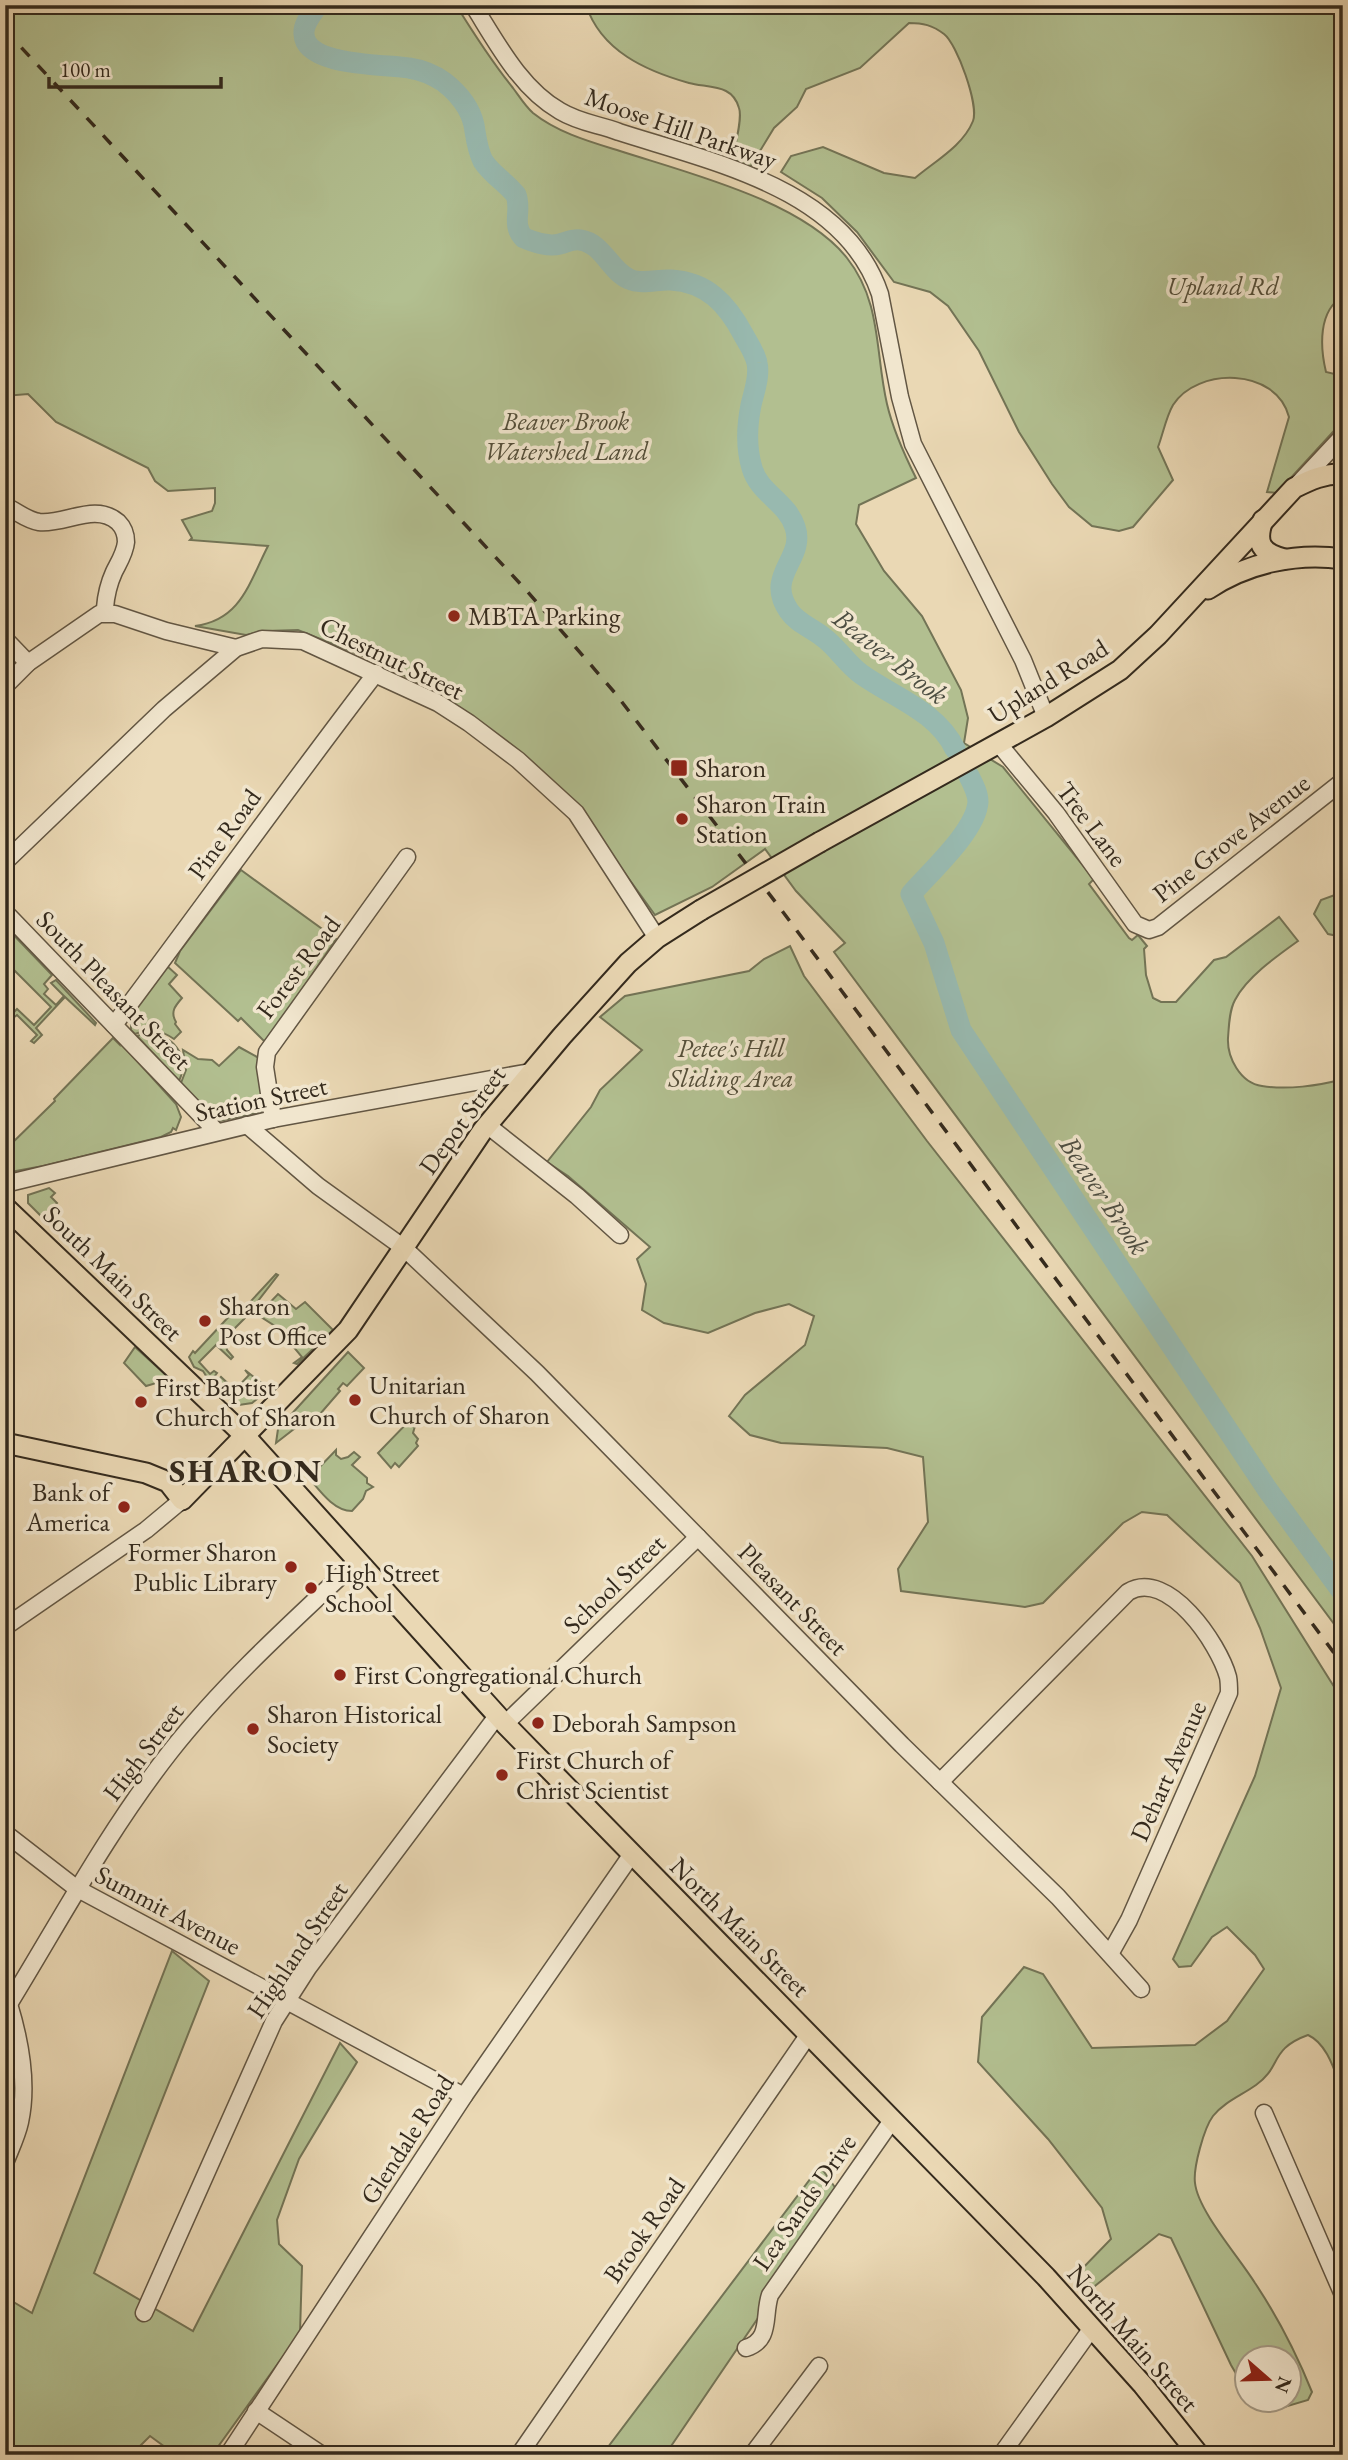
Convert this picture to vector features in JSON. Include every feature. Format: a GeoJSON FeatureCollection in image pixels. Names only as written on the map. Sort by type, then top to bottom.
{"type":"FeatureCollection","features":[{"type":"Feature","properties":{"kind":"main road"},"geometry":{"type":"LineString","coordinates":[[1294,488],[1317,477],[1343,474]]}},
{"type":"Feature","properties":{"kind":"main road","name":"Upland Road"},"geometry":{"type":"LineString","coordinates":[[760,876],[1046,717],[1120,670],[1158,635],[1294,488]]}},
{"type":"Feature","properties":{"kind":"main road"},"geometry":{"type":"LineString","coordinates":[[1263,520],[1258,540],[1262,547],[1275,557],[1284,559]]}},
{"type":"Feature","properties":{"kind":"main road"},"geometry":{"type":"LineString","coordinates":[[1190,601],[1241,571],[1284,559],[1343,559]]}},
{"type":"Feature","properties":{"kind":"main road","name":"Depot Street"},"geometry":{"type":"LineString","coordinates":[[182,1500],[348,1330],[487,1125],[530,1072],[621,971],[657,938],[760,876]]}},
{"type":"Feature","properties":{"kind":"main road","name":"South Main Street"},"geometry":{"type":"LineString","coordinates":[[5,1206],[245,1436]]}},
{"type":"Feature","properties":{"kind":"main road","name":"North Main Street"},"geometry":{"type":"LineString","coordinates":[[245,1436],[501,1720],[1009,2238],[1143,2385],[1199,2455]]}},
{"type":"Feature","properties":{"kind":"main road"},"geometry":{"type":"LineString","coordinates":[[5,1443],[146,1473],[168,1482],[182,1500]]}},
{"type":"Feature","properties":{"kind":"street","name":"Moose Hill Parkway"},"geometry":{"type":"LineString","coordinates":[[473,5],[521,76],[541,98],[561,112],[589,125],[612,129],[715,163],[784,190],[825,217],[856,249],[880,294],[900,397],[913,444],[1017,647],[1046,717]]}},
{"type":"Feature","properties":{"kind":"street","name":"Upland Road"},"geometry":{"type":"LineString","coordinates":[[1294,488],[1343,436]]}},
{"type":"Feature","properties":{"kind":"street"},"geometry":{"type":"LineString","coordinates":[[5,506],[26,518],[41,522],[62,521],[85,514],[103,514],[118,522],[126,535],[126,545],[109,585],[105,608],[108,613]]}},
{"type":"Feature","properties":{"kind":"street"},"geometry":{"type":"LineString","coordinates":[[5,686],[28,663],[99,614],[108,613],[236,648]]}},
{"type":"Feature","properties":{"kind":"street"},"geometry":{"type":"LineString","coordinates":[[5,639],[28,663]]}},
{"type":"Feature","properties":{"kind":"street","name":"Chestnut Street"},"geometry":{"type":"LineString","coordinates":[[5,862],[164,709],[236,648],[262,639],[303,641],[438,703],[469,723],[554,792],[586,827],[657,938]]}},
{"type":"Feature","properties":{"kind":"street","name":"Pine Road"},"geometry":{"type":"LineString","coordinates":[[114,1025],[221,883],[286,790],[376,673]]}},
{"type":"Feature","properties":{"kind":"street","name":"Tree Lane"},"geometry":{"type":"LineString","coordinates":[[998,743],[1056,813],[1135,923],[1149,930]]}},
{"type":"Feature","properties":{"kind":"street","name":"Pine Grove Avenue"},"geometry":{"type":"LineString","coordinates":[[1149,930],[1158,927],[1343,781]]}},
{"type":"Feature","properties":{"kind":"street","name":"Forest Road"},"geometry":{"type":"LineString","coordinates":[[273,1119],[265,1067],[266,1054],[407,857]]}},
{"type":"Feature","properties":{"kind":"street","name":"South Pleasant Street"},"geometry":{"type":"LineString","coordinates":[[5,912],[217,1132]]}},
{"type":"Feature","properties":{"kind":"street","name":"Station Street"},"geometry":{"type":"LineString","coordinates":[[5,1184],[273,1119],[530,1072]]}},
{"type":"Feature","properties":{"kind":"street"},"geometry":{"type":"LineString","coordinates":[[247,1125],[318,1186],[404,1248]]}},
{"type":"Feature","properties":{"kind":"street"},"geometry":{"type":"LineString","coordinates":[[487,1125],[552,1175],[620,1235]]}},
{"type":"Feature","properties":{"kind":"street","name":"Pleasant Street"},"geometry":{"type":"LineString","coordinates":[[404,1248],[555,1390],[940,1782],[1058,1897],[1142,1989]]}},
{"type":"Feature","properties":{"kind":"street"},"geometry":{"type":"LineString","coordinates":[[5,1627],[146,1530],[182,1500]]}},
{"type":"Feature","properties":{"kind":"street","name":"School Street"},"geometry":{"type":"LineString","coordinates":[[501,1720],[698,1537]]}},
{"type":"Feature","properties":{"kind":"street","name":"High Street"},"geometry":{"type":"LineString","coordinates":[[5,2163],[20,2122],[23,2095],[18,2041],[7,2005],[57,1926],[76,1888],[169,1753],[200,1716],[270,1643],[357,1562]]}},
{"type":"Feature","properties":{"kind":"street","name":"Dehart Avenue"},"geometry":{"type":"LineString","coordinates":[[940,1782],[1128,1592],[1139,1588],[1154,1588],[1176,1599],[1210,1641],[1228,1676],[1229,1693],[1210,1742],[1129,1920],[1110,1954]]}},
{"type":"Feature","properties":{"kind":"street","name":"Highland Street"},"geometry":{"type":"LineString","coordinates":[[144,2313],[269,2033],[286,2001],[308,1968],[501,1720]]}},
{"type":"Feature","properties":{"kind":"street","name":"Summit Avenue"},"geometry":{"type":"LineString","coordinates":[[5,1833],[76,1888],[464,2096]]}},
{"type":"Feature","properties":{"kind":"street","name":"Glendale Road"},"geometry":{"type":"LineString","coordinates":[[228,2455],[464,2096],[632,1854]]}},
{"type":"Feature","properties":{"kind":"street","name":"Brook Road"},"geometry":{"type":"LineString","coordinates":[[519,2455],[809,2034]]}},
{"type":"Feature","properties":{"kind":"street"},"geometry":{"type":"LineString","coordinates":[[1264,2113],[1343,2295]]}},
{"type":"Feature","properties":{"kind":"street","name":"Lea Sands Drive"},"geometry":{"type":"LineString","coordinates":[[746,2348],[758,2341],[767,2326],[766,2305],[770,2295],[893,2119]]}},
{"type":"Feature","properties":{"kind":"street"},"geometry":{"type":"LineString","coordinates":[[1001,2455],[1092,2328]]}},
{"type":"Feature","properties":{"kind":"street"},"geometry":{"type":"LineString","coordinates":[[752,2455],[819,2366]]}},
{"type":"Feature","properties":{"kind":"street"},"geometry":{"type":"LineString","coordinates":[[256,2411],[322,2455]]}},
{"type":"Feature","properties":{"kind":"green space","name":"Beaver Brook Watershed Land"},"geometry":{"type":"Polygon","coordinates":[[[5,5],[456,5],[522,101],[543,120],[586,140],[710,179],[773,205],[802,220],[827,238],[847,258],[858,275],[872,310],[889,414],[916,478],[859,505],[856,524],[884,571],[922,616],[961,690],[968,718],[964,743],[1003,767],[1094,879],[1089,884],[1129,938],[1132,940],[1138,935],[1147,946],[1144,949],[1146,975],[1153,998],[1161,1002],[1176,1002],[1214,960],[1226,957],[1279,917],[1298,941],[1263,968],[1240,991],[1230,1014],[1228,1045],[1236,1068],[1254,1084],[1292,1087],[1343,1079],[1343,1636],[834,952],[845,943],[796,891],[765,849],[712,887],[655,915],[574,803],[448,700],[385,665],[298,630],[265,631],[246,635],[195,626],[211,622],[233,608],[249,586],[268,546],[190,540],[192,538],[182,520],[212,511],[215,488],[168,491],[155,481],[148,468],[56,422],[28,394],[5,396],[5,5]]]}},
{"type":"Feature","properties":{"kind":"green space","name":"Upland Rd"},"geometry":{"type":"Polygon","coordinates":[[[586,5],[1343,5],[1343,296],[1329,311],[1322,341],[1326,372],[1343,376],[1343,421],[1277,493],[1267,492],[1289,417],[1281,401],[1269,389],[1253,381],[1217,379],[1199,384],[1184,393],[1173,405],[1158,447],[1173,480],[1133,527],[1119,531],[1092,526],[1069,507],[1052,484],[1019,432],[979,351],[948,306],[930,292],[894,282],[857,232],[822,198],[781,172],[791,156],[823,147],[884,173],[915,178],[948,152],[963,138],[973,121],[974,113],[966,75],[955,50],[944,34],[927,25],[909,23],[860,68],[806,89],[797,107],[774,128],[749,169],[732,161],[740,113],[732,96],[722,89],[689,83],[657,72],[627,57],[602,35],[586,5]]]}},
{"type":"Feature","properties":{"kind":"green space"},"geometry":{"type":"Polygon","coordinates":[[[241,870],[336,939],[266,1043],[241,1018],[238,1021],[175,963],[180,951],[241,870]]]}},
{"type":"Feature","properties":{"kind":"green space"},"geometry":{"type":"Polygon","coordinates":[[[1343,892],[1343,937],[1328,934],[1314,914],[1321,900],[1343,892]]]}},
{"type":"Feature","properties":{"kind":"green space"},"geometry":{"type":"Polygon","coordinates":[[[5,926],[52,975],[44,984],[48,989],[44,994],[56,1005],[64,996],[51,983],[56,980],[95,1025],[65,997],[36,1028],[42,1035],[34,1043],[31,1041],[37,1035],[17,1015],[5,1024],[17,1009],[34,1025],[51,1007],[5,961],[5,926]]]}},
{"type":"Feature","properties":{"kind":"green space","name":"Petee's Hill Sliding Area"},"geometry":{"type":"Polygon","coordinates":[[[790,946],[804,976],[927,1141],[1252,1556],[1343,1701],[1343,2093],[1321,2045],[1308,2035],[1296,2040],[1281,2052],[1264,2078],[1217,2111],[1210,2122],[1197,2158],[1195,2183],[1203,2207],[1248,2272],[1290,2344],[1232,2344],[1232,2367],[1171,2238],[1159,2234],[1090,2290],[1077,2274],[1111,2239],[1102,2208],[1048,2139],[978,2062],[982,2017],[1024,1967],[1043,1974],[1092,2048],[1195,2045],[1227,2021],[1264,1969],[1255,1955],[1227,1927],[1212,1937],[1191,1966],[1179,1967],[1173,1959],[1255,1776],[1281,1688],[1260,1628],[1240,1583],[1167,1515],[1142,1512],[1123,1523],[1043,1603],[1025,1607],[901,1591],[898,1569],[928,1522],[923,1457],[887,1448],[781,1443],[750,1435],[729,1416],[745,1395],[805,1345],[814,1316],[789,1304],[755,1313],[708,1333],[664,1323],[642,1310],[646,1284],[637,1259],[650,1247],[568,1176],[547,1162],[591,1107],[600,1090],[642,1050],[600,1017],[625,996],[749,971],[764,959],[790,946]]]}},
{"type":"Feature","properties":{"kind":"green space"},"geometry":{"type":"Polygon","coordinates":[[[167,966],[177,975],[169,984],[182,998],[173,1012],[175,1024],[181,1032],[174,1039],[155,1031],[135,1034],[131,1030],[129,1018],[167,966]]]}},
{"type":"Feature","properties":{"kind":"green space"},"geometry":{"type":"Polygon","coordinates":[[[146,1033],[164,1037],[177,1048],[183,1063],[179,1081],[137,1036],[146,1033]]]}},
{"type":"Feature","properties":{"kind":"green space"},"geometry":{"type":"Polygon","coordinates":[[[113,1038],[119,1044],[118,1040],[176,1104],[181,1117],[176,1130],[173,1128],[161,1137],[5,1173],[5,1150],[113,1038]]]}},
{"type":"Feature","properties":{"kind":"green space"},"geometry":{"type":"Polygon","coordinates":[[[239,1047],[259,1058],[264,1111],[220,1121],[181,1083],[186,1070],[183,1050],[198,1059],[212,1060],[219,1066],[239,1047]]]}},
{"type":"Feature","properties":{"kind":"green space"},"geometry":{"type":"Polygon","coordinates":[[[49,1188],[55,1193],[51,1197],[57,1203],[53,1207],[57,1211],[48,1223],[28,1203],[28,1195],[49,1188]]]}},
{"type":"Feature","properties":{"kind":"green space"},"geometry":{"type":"Polygon","coordinates":[[[276,1274],[278,1275],[244,1319],[225,1338],[227,1350],[233,1357],[231,1359],[216,1345],[199,1362],[210,1374],[214,1371],[217,1373],[210,1382],[203,1371],[194,1367],[189,1357],[235,1310],[239,1314],[276,1274]]]}},
{"type":"Feature","properties":{"kind":"green space"},"geometry":{"type":"Polygon","coordinates":[[[278,1294],[296,1309],[305,1302],[333,1330],[297,1364],[294,1363],[302,1357],[278,1328],[258,1315],[278,1294]]]}},
{"type":"Feature","properties":{"kind":"green space"},"geometry":{"type":"Polygon","coordinates":[[[135,1347],[177,1385],[170,1393],[156,1383],[146,1386],[124,1363],[135,1347]]]}},
{"type":"Feature","properties":{"kind":"green space"},"geometry":{"type":"Polygon","coordinates":[[[348,1352],[364,1368],[347,1386],[343,1383],[338,1389],[340,1391],[314,1421],[303,1422],[276,1443],[278,1429],[348,1352]]]}},
{"type":"Feature","properties":{"kind":"green space"},"geometry":{"type":"Polygon","coordinates":[[[245,1370],[269,1389],[252,1403],[239,1405],[226,1396],[228,1391],[223,1385],[217,1388],[213,1385],[221,1377],[235,1390],[249,1375],[245,1370]]]}},
{"type":"Feature","properties":{"kind":"green space"},"geometry":{"type":"Polygon","coordinates":[[[409,1421],[415,1426],[413,1433],[418,1439],[418,1446],[399,1467],[395,1463],[391,1468],[378,1453],[409,1421]]]}},
{"type":"Feature","properties":{"kind":"green space"},"geometry":{"type":"Polygon","coordinates":[[[336,1450],[336,1455],[341,1459],[354,1452],[360,1457],[352,1465],[373,1487],[366,1491],[363,1499],[352,1511],[333,1504],[309,1478],[336,1450]]]}},
{"type":"Feature","properties":{"kind":"green space"},"geometry":{"type":"Polygon","coordinates":[[[172,1951],[209,1981],[94,2273],[193,2331],[340,2043],[357,2062],[299,2159],[277,2220],[279,2244],[302,2266],[300,2333],[212,2455],[176,2455],[150,2436],[131,2455],[5,2455],[5,2297],[32,2313],[172,1951]]]}},
{"type":"Feature","properties":{"kind":"green space"},"geometry":{"type":"Polygon","coordinates":[[[820,2166],[841,2196],[665,2455],[602,2455],[820,2166]]]}},
{"type":"Feature","properties":{"kind":"green space"},"geometry":{"type":"Polygon","coordinates":[[[1302,2369],[1312,2392],[1308,2400],[1302,2402],[1302,2369]]]}},
{"type":"Feature","properties":{"kind":"waterway","name":"Beaver Brook"},"geometry":{"type":"LineString","coordinates":[[318,5],[304,30],[308,45],[318,53],[349,62],[419,70],[440,79],[459,96],[472,118],[483,161],[516,195],[517,223],[524,238],[550,245],[575,240],[588,242],[629,279],[639,282],[684,282],[705,290],[723,304],[753,352],[758,368],[748,428],[752,468],[761,484],[786,511],[795,527],[795,549],[781,587],[789,611],[828,641],[861,674],[937,724],[955,749]]}},
{"type":"Feature","properties":{"kind":"waterway","name":"Beaver Brook"},"geometry":{"type":"LineString","coordinates":[[969,776],[978,799],[969,826],[911,894],[934,943],[961,1030],[1267,1489],[1343,1593]]}},
{"type":"Feature","properties":{"kind":"railway"},"geometry":{"type":"LineString","coordinates":[[5,30],[527,591],[615,693],[780,908],[1343,1665]]}},
{"type":"Feature","properties":{"kind":"place","name":"MBTA Parking"},"geometry":{"type":"Point","coordinates":[454,616]}},
{"type":"Feature","properties":{"kind":"place","name":"Sharon"},"geometry":{"type":"Point","coordinates":[679,768]}},
{"type":"Feature","properties":{"kind":"place","name":"Sharon Train Station"},"geometry":{"type":"Point","coordinates":[682,819]}},
{"type":"Feature","properties":{"kind":"place","name":"Sharon Post Office"},"geometry":{"type":"Point","coordinates":[205,1321]}},
{"type":"Feature","properties":{"kind":"place","name":"Unitarian Church of Sharon"},"geometry":{"type":"Point","coordinates":[355,1400]}},
{"type":"Feature","properties":{"kind":"place","name":"First Baptist Church of Sharon"},"geometry":{"type":"Point","coordinates":[141,1402]}},
{"type":"Feature","properties":{"kind":"place","name":"Bank of America"},"geometry":{"type":"Point","coordinates":[124,1507]}},
{"type":"Feature","properties":{"kind":"place","name":"Former Sharon Public Library"},"geometry":{"type":"Point","coordinates":[291,1567]}},
{"type":"Feature","properties":{"kind":"place","name":"High Street School"},"geometry":{"type":"Point","coordinates":[311,1588]}},
{"type":"Feature","properties":{"kind":"place","name":"First Congregational Church"},"geometry":{"type":"Point","coordinates":[340,1675]}},
{"type":"Feature","properties":{"kind":"place","name":"Deborah Sampson"},"geometry":{"type":"Point","coordinates":[538,1723]}},
{"type":"Feature","properties":{"kind":"place","name":"Sharon Historical Society"},"geometry":{"type":"Point","coordinates":[253,1729]}},
{"type":"Feature","properties":{"kind":"place","name":"First Church of Christ Scientist"},"geometry":{"type":"Point","coordinates":[502,1775]}},
{"type":"Feature","properties":{"kind":"district","name":"SHARON"},"geometry":{"type":"Point","coordinates":[246,1470]}}]}
